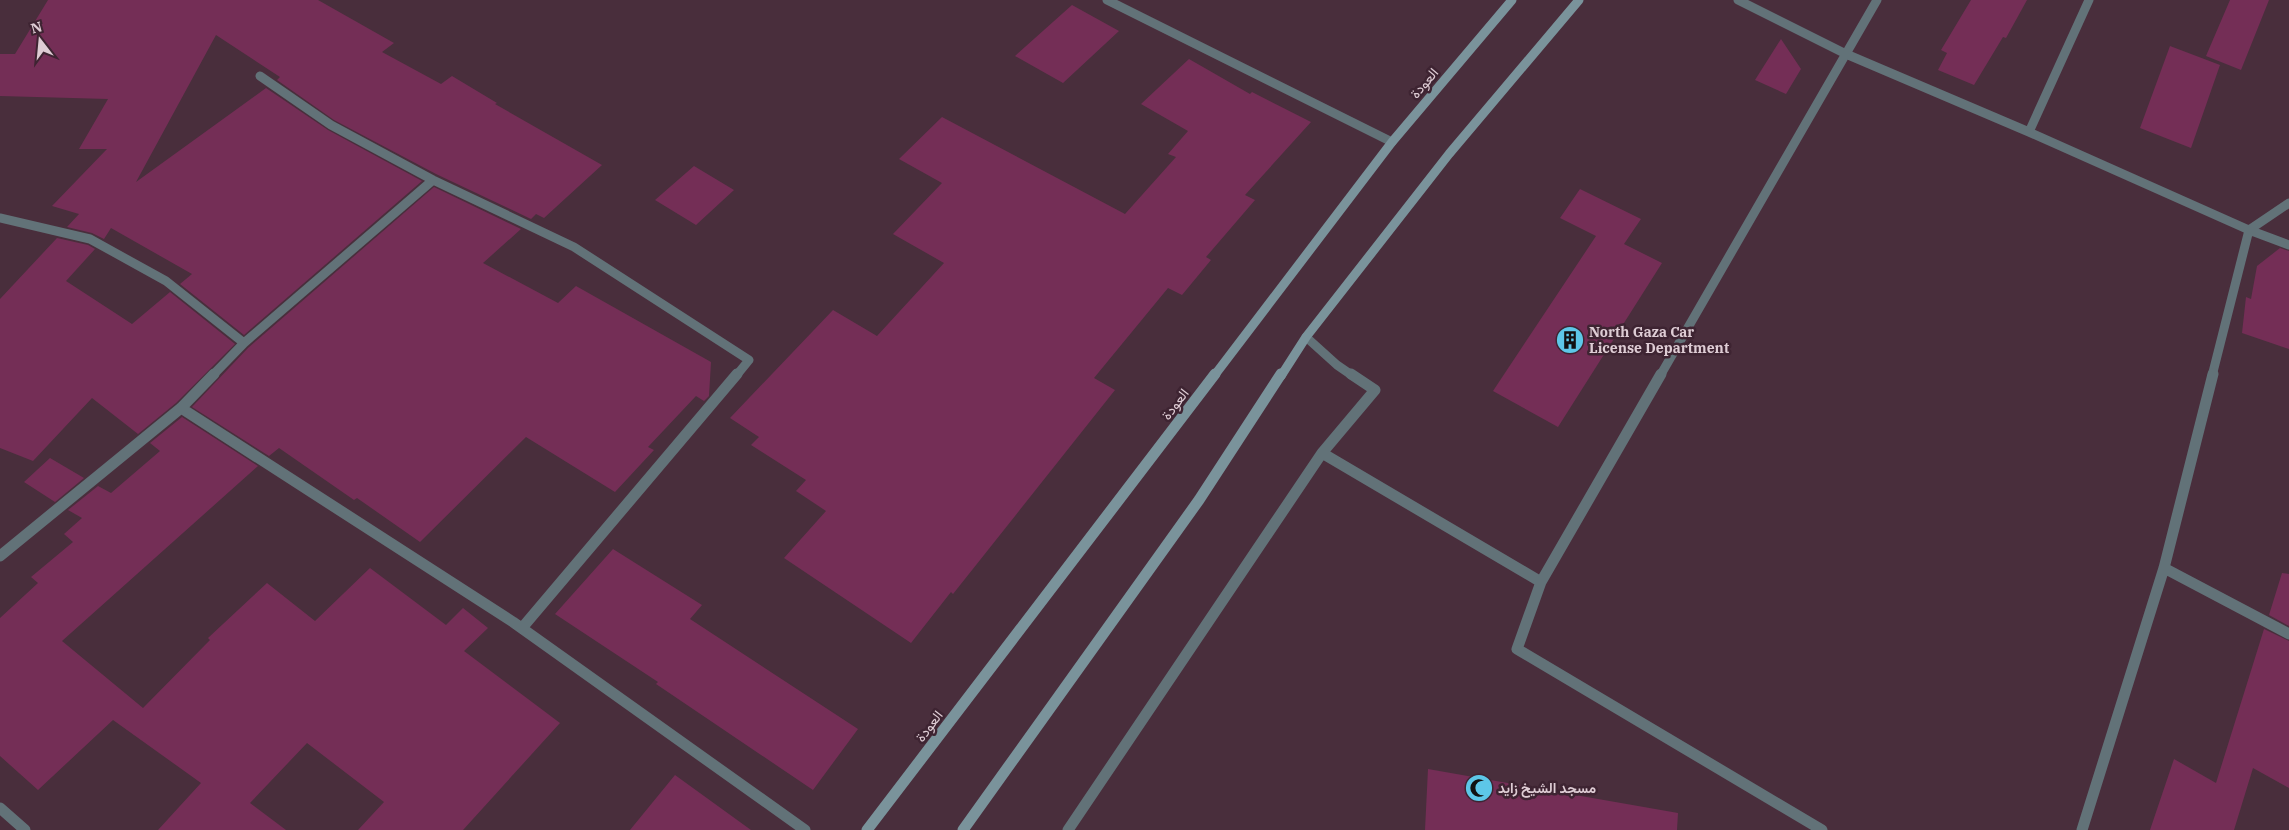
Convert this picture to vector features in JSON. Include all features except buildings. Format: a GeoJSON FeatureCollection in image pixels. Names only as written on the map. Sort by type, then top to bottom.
{"type":"FeatureCollection","features":[{"type":"Feature","properties":{"kind":"main road","name":"العودة"},"geometry":{"type":"LineString","coordinates":[[866,830],[1392,142],[1512,0]]}},
{"type":"Feature","properties":{"kind":"main road"},"geometry":{"type":"LineString","coordinates":[[963,830],[1199,500],[1306,338],[1449,154],[1579,0]]}},
{"type":"Feature","properties":{"kind":"street"},"geometry":{"type":"LineString","coordinates":[[1107,0],[1392,142]]}},
{"type":"Feature","properties":{"kind":"street"},"geometry":{"type":"LineString","coordinates":[[1738,0],[1846,54],[2029,132],[2249,230],[2289,245]]}},
{"type":"Feature","properties":{"kind":"street"},"geometry":{"type":"LineString","coordinates":[[1822,830],[1517,649],[1541,582],[1877,0]]}},
{"type":"Feature","properties":{"kind":"street"},"geometry":{"type":"LineString","coordinates":[[2029,132],[2089,0]]}},
{"type":"Feature","properties":{"kind":"street"},"geometry":{"type":"LineString","coordinates":[[260,76],[331,126],[433,180],[574,247],[749,360],[522,628]]}},
{"type":"Feature","properties":{"kind":"street"},"geometry":{"type":"LineString","coordinates":[[0,556],[181,408],[244,343],[433,180]]}},
{"type":"Feature","properties":{"kind":"street"},"geometry":{"type":"LineString","coordinates":[[2082,830],[2164,568],[2249,230],[2289,203]]}},
{"type":"Feature","properties":{"kind":"street"},"geometry":{"type":"LineString","coordinates":[[0,218],[90,239],[166,281],[244,343]]}},
{"type":"Feature","properties":{"kind":"street"},"geometry":{"type":"LineString","coordinates":[[1068,830],[1322,453],[1375,390],[1337,365],[1306,338]]}},
{"type":"Feature","properties":{"kind":"street"},"geometry":{"type":"LineString","coordinates":[[181,408],[522,628],[805,830]]}},
{"type":"Feature","properties":{"kind":"street"},"geometry":{"type":"LineString","coordinates":[[1322,453],[1541,582]]}},
{"type":"Feature","properties":{"kind":"street"},"geometry":{"type":"LineString","coordinates":[[2164,568],[2289,634]]}},
{"type":"Feature","properties":{"kind":"street"},"geometry":{"type":"LineString","coordinates":[[0,808],[25,830]]}},
{"type":"Feature","properties":{"kind":"place","name":"North Gaza Car License Department"},"geometry":{"type":"Point","coordinates":[1570,340]}},
{"type":"Feature","properties":{"kind":"place","name":"مسجد الشيخ زايد"},"geometry":{"type":"Point","coordinates":[1479,788]}}]}
